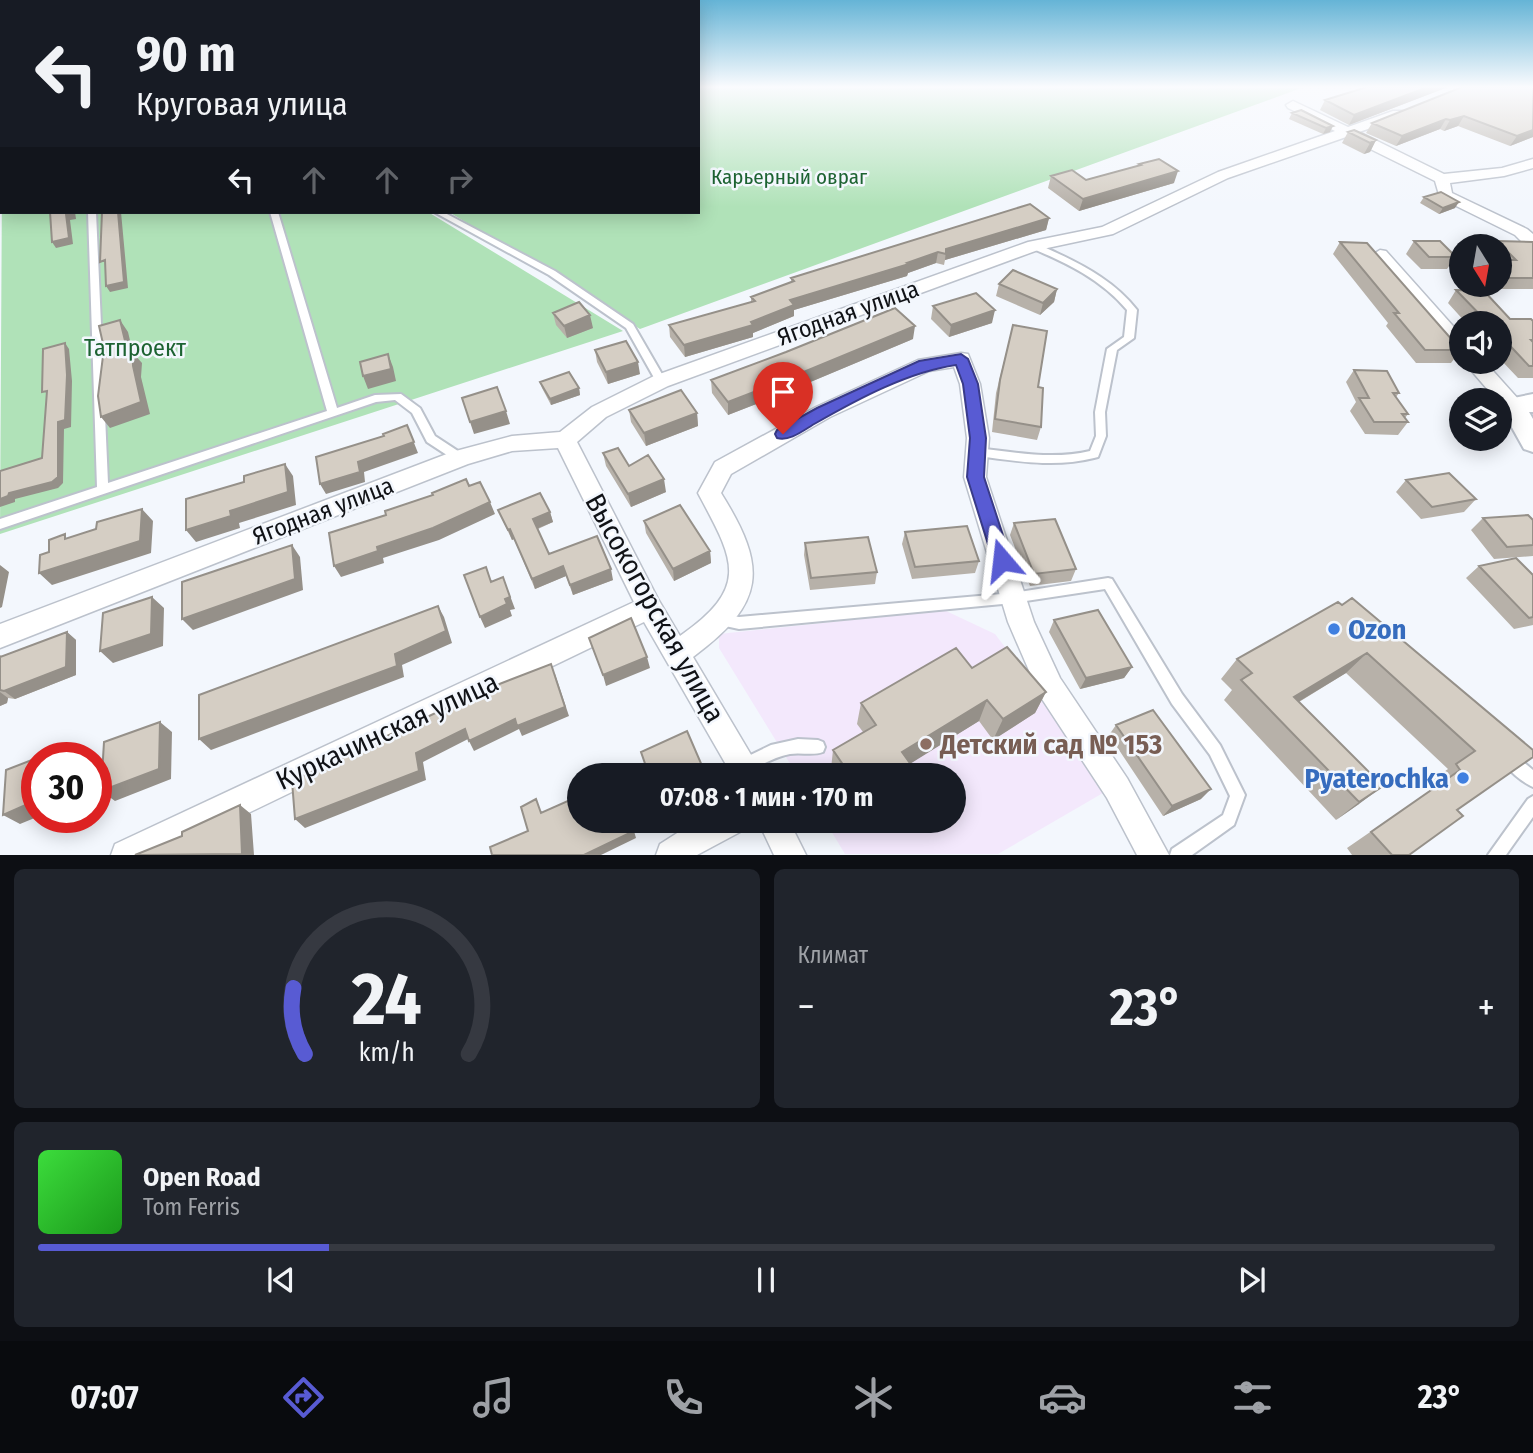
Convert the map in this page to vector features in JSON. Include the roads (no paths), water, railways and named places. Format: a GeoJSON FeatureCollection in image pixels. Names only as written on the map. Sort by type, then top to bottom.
{"type":"FeatureCollection","features":[{"type":"Feature","properties":{"kind":"street"},"geometry":{"type":"LineString","coordinates":[[1336,127],[1442,179],[1504,172],[1533,163]]}},
{"type":"Feature","properties":{"kind":"street","name":"Ягодная улица"},"geometry":{"type":"LineString","coordinates":[[0,636],[460,458],[509,442],[565,440],[599,412],[661,381],[1034,246],[1107,231],[1223,175],[1364,127]]}},
{"type":"Feature","properties":{"kind":"street"},"geometry":{"type":"LineString","coordinates":[[1442,179],[1445,195],[1527,237]]}},
{"type":"Feature","properties":{"kind":"street"},"geometry":{"type":"LineString","coordinates":[[1380,256],[1449,334]]}},
{"type":"Feature","properties":{"kind":"street"},"geometry":{"type":"LineString","coordinates":[[677,654],[720,620],[741,590],[743,565],[733,530],[709,493],[723,468],[823,412],[902,375],[925,365],[961,359],[970,384],[978,438],[975,477],[1013,598],[1050,687],[1117,788],[1154,855]]}},
{"type":"Feature","properties":{"kind":"street"},"geometry":{"type":"LineString","coordinates":[[1489,374],[1523,404],[1533,442]]}},
{"type":"Feature","properties":{"kind":"street","name":"Высокогорская улица"},"geometry":{"type":"LineString","coordinates":[[565,440],[649,607],[742,763]]}},
{"type":"Feature","properties":{"kind":"street","name":"Куркачинская улица"},"geometry":{"type":"LineString","coordinates":[[126,855],[649,607]]}},
{"type":"Feature","properties":{"kind":"street"},"geometry":{"type":"LineString","coordinates":[[671,855],[704,833]]}},
{"type":"Feature","properties":{"kind":"street"},"geometry":{"type":"LineString","coordinates":[[779,833],[790,855]]}},
{"type":"Feature","properties":{"kind":"lane"},"geometry":{"type":"LineString","coordinates":[[92,214],[103,488]]}},
{"type":"Feature","properties":{"kind":"lane"},"geometry":{"type":"LineString","coordinates":[[275,214],[332,411]]}},
{"type":"Feature","properties":{"kind":"lane"},"geometry":{"type":"LineString","coordinates":[[442,214],[552,273],[630,326],[661,381]]}},
{"type":"Feature","properties":{"kind":"lane"},"geometry":{"type":"LineString","coordinates":[[977,452],[1057,460],[1076,460],[1094,454],[1101,436],[1100,412],[1112,349],[1129,338],[1132,310],[1124,298],[1054,255],[1034,246]]}},
{"type":"Feature","properties":{"kind":"lane"},"geometry":{"type":"LineString","coordinates":[[0,524],[332,411],[375,399],[397,396],[416,411],[431,439],[460,458]]}},
{"type":"Feature","properties":{"kind":"lane"},"geometry":{"type":"LineString","coordinates":[[720,620],[740,623],[1013,598],[1108,583],[1177,699],[1215,751],[1238,796],[1228,820],[1178,855]]}},
{"type":"Feature","properties":{"kind":"lane"},"geometry":{"type":"LineString","coordinates":[[756,763],[775,749],[799,744],[818,747]]}},
{"type":"Feature","properties":{"kind":"lane"},"geometry":{"type":"LineString","coordinates":[[1502,753],[1533,780]]}},
{"type":"Feature","properties":{"kind":"lane"},"geometry":{"type":"LineString","coordinates":[[1496,855],[1533,804]]}},
{"type":"Feature","properties":{"kind":"place","name":"Ozon"},"geometry":{"type":"Point","coordinates":[1334,629]}},
{"type":"Feature","properties":{"kind":"place","name":"Детский сад № 153"},"geometry":{"type":"Point","coordinates":[926,744]}},
{"type":"Feature","properties":{"kind":"place","name":"Pyaterochka"},"geometry":{"type":"Point","coordinates":[1463,778]}},
{"type":"Feature","properties":{"kind":"park label","name":"Карьерный овраг"},"geometry":{"type":"Point","coordinates":[789,177]}},
{"type":"Feature","properties":{"kind":"park label","name":"Татпроект"},"geometry":{"type":"Point","coordinates":[135,348]}}]}
